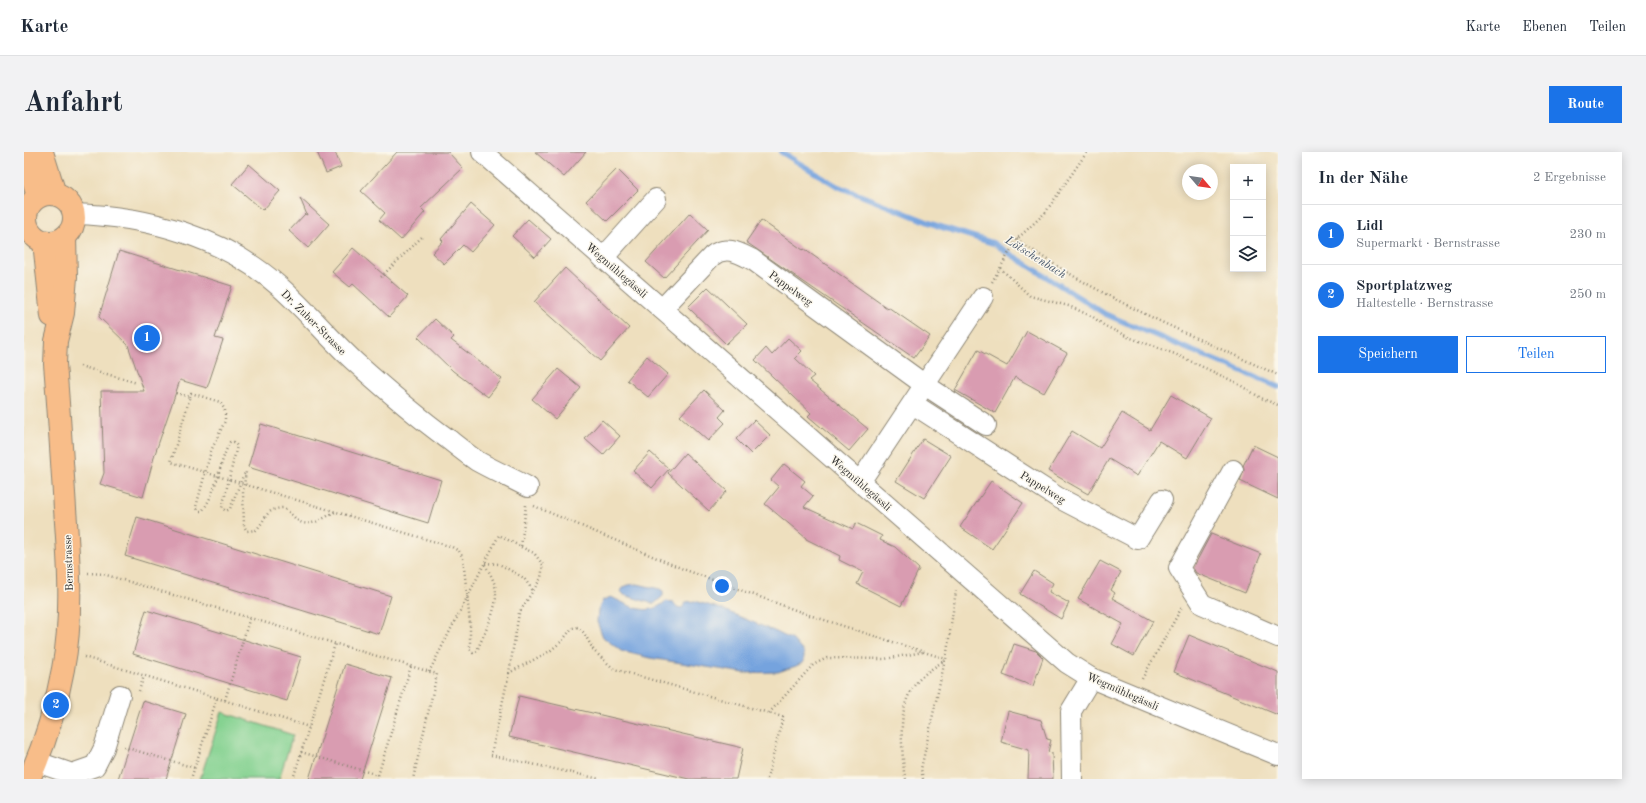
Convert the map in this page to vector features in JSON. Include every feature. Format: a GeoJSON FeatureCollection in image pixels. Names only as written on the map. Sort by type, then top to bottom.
{"type":"FeatureCollection","features":[{"type":"Feature","properties":{"kind":"main road"},"geometry":{"type":"LineString","coordinates":[[24,152],[47,195]]}},
{"type":"Feature","properties":{"kind":"main road"},"geometry":{"type":"LineString","coordinates":[[42,152],[47,195]]}},
{"type":"Feature","properties":{"kind":"main road"},"geometry":{"type":"LineString","coordinates":[[47,195],[63,196],[68,201],[74,214],[72,229],[65,237],[55,242],[44,242],[37,239],[28,230],[25,217],[27,209],[32,201],[47,195]]}},
{"type":"Feature","properties":{"kind":"main road","name":"Bernstrasse"},"geometry":{"type":"LineString","coordinates":[[56,341],[63,313],[66,284],[65,237]]}},
{"type":"Feature","properties":{"kind":"main road","name":"Bernstrasse"},"geometry":{"type":"LineString","coordinates":[[33,770],[56,705],[64,668],[67,644],[70,571],[55,364],[56,341],[44,242]]}},
{"type":"Feature","properties":{"kind":"street","name":"Wegmühlegässli"},"geometry":{"type":"LineString","coordinates":[[482,152],[1067,663],[1091,678],[1278,755]]}},
{"type":"Feature","properties":{"kind":"street"},"geometry":{"type":"LineString","coordinates":[[603,258],[656,199]]}},
{"type":"Feature","properties":{"kind":"street","name":"Dr. Zuber-Strasse"},"geometry":{"type":"LineString","coordinates":[[74,214],[103,214],[148,222],[196,237],[218,246],[240,258],[279,286],[354,361],[416,416],[476,460],[527,494]]}},
{"type":"Feature","properties":{"kind":"street","name":"Pappelweg"},"geometry":{"type":"LineString","coordinates":[[662,309],[712,256],[720,251],[732,251],[753,260],[925,385],[986,425]]}},
{"type":"Feature","properties":{"kind":"street"},"geometry":{"type":"LineString","coordinates":[[860,482],[983,297]]}},
{"type":"Feature","properties":{"kind":"street","name":"Pappelweg"},"geometry":{"type":"LineString","coordinates":[[913,404],[1057,497],[1138,539],[1162,500]]}},
{"type":"Feature","properties":{"kind":"street"},"geometry":{"type":"LineString","coordinates":[[1233,470],[1179,568],[1202,604],[1278,636]]}},
{"type":"Feature","properties":{"kind":"street"},"geometry":{"type":"LineString","coordinates":[[1072,779],[1071,711],[1091,678]]}},
{"type":"Feature","properties":{"kind":"street"},"geometry":{"type":"LineString","coordinates":[[33,770],[72,774],[95,766],[104,748],[120,695]]}},
{"type":"Feature","properties":{"kind":"path"},"geometry":{"type":"LineString","coordinates":[[1087,152],[1045,213],[1017,240],[1000,268],[1030,296],[1069,306],[1093,317],[1105,326],[1128,337],[1175,354],[1236,382],[1261,398],[1278,405]]}},
{"type":"Feature","properties":{"kind":"path"},"geometry":{"type":"LineString","coordinates":[[381,277],[423,236]]}},
{"type":"Feature","properties":{"kind":"path"},"geometry":{"type":"LineString","coordinates":[[1017,240],[1030,250],[1104,294],[1278,375]]}},
{"type":"Feature","properties":{"kind":"path"},"geometry":{"type":"LineString","coordinates":[[80,366],[137,382]]}},
{"type":"Feature","properties":{"kind":"path"},"geometry":{"type":"LineString","coordinates":[[176,393],[190,397]]}},
{"type":"Feature","properties":{"kind":"path"},"geometry":{"type":"LineString","coordinates":[[336,511],[314,523],[304,523],[297,520],[283,508],[274,508],[267,514],[256,530],[247,531],[244,526],[244,484],[246,472],[240,482],[230,509],[226,511],[222,508],[229,479],[237,446],[234,442],[230,442],[224,452],[217,475],[204,508],[199,511],[196,507],[206,472],[214,444],[225,421],[225,410],[220,402],[191,393],[171,462],[206,472],[217,475],[229,479],[240,482],[244,484],[336,511],[452,547],[459,551],[463,558],[468,595],[470,649],[473,653],[477,651],[494,608],[496,596],[495,584],[484,563]]}},
{"type":"Feature","properties":{"kind":"path"},"geometry":{"type":"LineString","coordinates":[[521,547],[527,494],[683,570],[809,615],[946,659]]}},
{"type":"Feature","properties":{"kind":"path"},"geometry":{"type":"LineString","coordinates":[[429,672],[499,535],[534,553],[542,565],[541,578],[519,613],[509,673],[491,755],[600,779]]}},
{"type":"Feature","properties":{"kind":"path"},"geometry":{"type":"LineString","coordinates":[[484,563],[499,564],[524,578],[533,591]]}},
{"type":"Feature","properties":{"kind":"path"},"geometry":{"type":"LineString","coordinates":[[923,779],[921,769],[946,659],[960,569]]}},
{"type":"Feature","properties":{"kind":"path"},"geometry":{"type":"LineString","coordinates":[[87,572],[103,574],[437,674],[413,779]]}},
{"type":"Feature","properties":{"kind":"path"},"geometry":{"type":"LineString","coordinates":[[1133,696],[1192,588]]}},
{"type":"Feature","properties":{"kind":"path"},"geometry":{"type":"LineString","coordinates":[[225,700],[250,617]]}},
{"type":"Feature","properties":{"kind":"path"},"geometry":{"type":"LineString","coordinates":[[509,673],[550,651],[572,628],[578,627],[584,633],[594,651],[614,669],[783,717],[767,779]]}},
{"type":"Feature","properties":{"kind":"path"},"geometry":{"type":"LineString","coordinates":[[293,779],[335,644]]}},
{"type":"Feature","properties":{"kind":"path"},"geometry":{"type":"LineString","coordinates":[[769,713],[813,665],[827,658],[885,659],[923,652]]}},
{"type":"Feature","properties":{"kind":"path"},"geometry":{"type":"LineString","coordinates":[[84,657],[309,726]]}},
{"type":"Feature","properties":{"kind":"path"},"geometry":{"type":"LineString","coordinates":[[906,779],[904,773],[901,727],[907,696],[922,677],[946,659]]}},
{"type":"Feature","properties":{"kind":"path"},"geometry":{"type":"LineString","coordinates":[[377,779],[411,666]]}},
{"type":"Feature","properties":{"kind":"path"},"geometry":{"type":"LineString","coordinates":[[192,779],[216,698]]}},
{"type":"Feature","properties":{"kind":"path"},"geometry":{"type":"LineString","coordinates":[[122,746],[195,768]]}},
{"type":"Feature","properties":{"kind":"path"},"geometry":{"type":"LineString","coordinates":[[301,752],[378,775]]}},
{"type":"Feature","properties":{"kind":"green space"},"geometry":{"type":"Polygon","coordinates":[[[222,712],[293,735],[279,779],[200,779],[222,712]]]}},
{"type":"Feature","properties":{"kind":"water"},"geometry":{"type":"Polygon","coordinates":[[[637,584],[660,589],[663,591],[663,596],[654,604],[624,595],[621,591],[626,586],[637,584]]]}},
{"type":"Feature","properties":{"kind":"water"},"geometry":{"type":"Polygon","coordinates":[[[611,597],[632,607],[646,610],[659,606],[666,601],[673,602],[677,607],[682,608],[686,602],[695,601],[721,609],[793,640],[804,653],[804,662],[778,672],[744,673],[650,658],[621,651],[603,637],[597,622],[598,610],[603,600],[611,597]]]}},
{"type":"Feature","properties":{"kind":"building"},"geometry":{"type":"Polygon","coordinates":[[[317,152],[335,152],[341,167],[326,173],[317,152]]]}},
{"type":"Feature","properties":{"kind":"building"},"geometry":{"type":"Polygon","coordinates":[[[397,152],[448,152],[463,168],[421,208],[425,212],[401,240],[379,220],[385,213],[361,191],[397,152]]]}},
{"type":"Feature","properties":{"kind":"building"},"geometry":{"type":"Polygon","coordinates":[[[535,152],[586,152],[564,177],[535,152]]]}},
{"type":"Feature","properties":{"kind":"building"},"geometry":{"type":"Polygon","coordinates":[[[249,164],[280,191],[263,210],[232,184],[249,164]]]}},
{"type":"Feature","properties":{"kind":"building"},"geometry":{"type":"Polygon","coordinates":[[[617,169],[638,190],[607,221],[586,201],[617,169]]]}},
{"type":"Feature","properties":{"kind":"building"},"geometry":{"type":"Polygon","coordinates":[[[300,198],[329,224],[308,248],[289,231],[305,214],[307,215],[300,198]]]}},
{"type":"Feature","properties":{"kind":"building"},"geometry":{"type":"Polygon","coordinates":[[[471,204],[495,225],[471,252],[463,245],[444,264],[432,253],[443,241],[441,239],[471,204]]]}},
{"type":"Feature","properties":{"kind":"building"},"geometry":{"type":"Polygon","coordinates":[[[690,213],[708,230],[664,278],[646,262],[690,213]]]}},
{"type":"Feature","properties":{"kind":"building"},"geometry":{"type":"Polygon","coordinates":[[[528,219],[551,239],[535,257],[512,236],[528,219]]]}},
{"type":"Feature","properties":{"kind":"building"},"geometry":{"type":"Polygon","coordinates":[[[761,220],[887,308],[888,307],[930,336],[914,358],[746,242],[761,220]]]}},
{"type":"Feature","properties":{"kind":"building"},"geometry":{"type":"Polygon","coordinates":[[[353,248],[408,296],[389,317],[353,284],[350,287],[332,272],[353,248]]]}},
{"type":"Feature","properties":{"kind":"building"},"geometry":{"type":"Polygon","coordinates":[[[119,251],[232,286],[215,338],[223,340],[207,388],[180,380],[155,454],[143,497],[100,484],[104,473],[101,391],[144,391],[128,345],[99,317],[119,251]]]}},
{"type":"Feature","properties":{"kind":"building"},"geometry":{"type":"Polygon","coordinates":[[[565,268],[629,328],[600,361],[534,302],[565,268]]]}},
{"type":"Feature","properties":{"kind":"building"},"geometry":{"type":"Polygon","coordinates":[[[708,287],[747,324],[726,344],[688,307],[708,287]]]}},
{"type":"Feature","properties":{"kind":"building"},"geometry":{"type":"Polygon","coordinates":[[[435,319],[454,337],[451,340],[502,379],[488,397],[453,371],[418,337],[435,319]]]}},
{"type":"Feature","properties":{"kind":"building"},"geometry":{"type":"Polygon","coordinates":[[[1027,331],[1067,353],[1044,393],[1015,377],[995,413],[955,390],[978,350],[1007,366],[1027,331]]]}},
{"type":"Feature","properties":{"kind":"building"},"geometry":{"type":"Polygon","coordinates":[[[788,338],[802,351],[795,358],[814,376],[809,380],[868,429],[849,451],[808,416],[811,413],[755,360],[766,348],[772,355],[788,338]]]}},
{"type":"Feature","properties":{"kind":"building"},"geometry":{"type":"Polygon","coordinates":[[[647,356],[668,374],[648,397],[627,380],[647,356]]]}},
{"type":"Feature","properties":{"kind":"building"},"geometry":{"type":"Polygon","coordinates":[[[558,369],[581,388],[555,419],[532,399],[558,369]]]}},
{"type":"Feature","properties":{"kind":"building"},"geometry":{"type":"Polygon","coordinates":[[[704,390],[725,410],[719,417],[725,423],[708,441],[680,416],[704,390]]]}},
{"type":"Feature","properties":{"kind":"building"},"geometry":{"type":"Polygon","coordinates":[[[1171,395],[1211,418],[1187,458],[1159,441],[1137,476],[1109,459],[1088,494],[1048,471],[1072,431],[1100,448],[1122,413],[1150,430],[1171,395]]]}},
{"type":"Feature","properties":{"kind":"building"},"geometry":{"type":"Polygon","coordinates":[[[602,420],[620,436],[603,455],[585,439],[602,420]]]}},
{"type":"Feature","properties":{"kind":"building"},"geometry":{"type":"Polygon","coordinates":[[[754,420],[770,435],[751,454],[736,439],[754,420]]]}},
{"type":"Feature","properties":{"kind":"building"},"geometry":{"type":"Polygon","coordinates":[[[261,424],[441,480],[428,523],[248,467],[261,424]]]}},
{"type":"Feature","properties":{"kind":"building"},"geometry":{"type":"Polygon","coordinates":[[[923,439],[951,456],[924,498],[896,481],[923,439]]]}},
{"type":"Feature","properties":{"kind":"building"},"geometry":{"type":"Polygon","coordinates":[[[1253,445],[1278,457],[1278,499],[1240,481],[1244,470],[1243,466],[1253,445]]]}},
{"type":"Feature","properties":{"kind":"building"},"geometry":{"type":"Polygon","coordinates":[[[650,452],[669,469],[652,488],[633,471],[650,452]]]}},
{"type":"Feature","properties":{"kind":"building"},"geometry":{"type":"Polygon","coordinates":[[[685,453],[727,491],[709,511],[668,473],[685,453]]]}},
{"type":"Feature","properties":{"kind":"building"},"geometry":{"type":"Polygon","coordinates":[[[784,464],[805,481],[801,486],[813,496],[804,507],[853,529],[856,523],[882,536],[880,540],[895,547],[919,569],[901,606],[857,584],[863,572],[839,560],[840,556],[806,539],[765,504],[779,487],[771,480],[784,464]]]}},
{"type":"Feature","properties":{"kind":"building"},"geometry":{"type":"Polygon","coordinates":[[[991,481],[1023,503],[992,549],[960,527],[991,481]]]}},
{"type":"Feature","properties":{"kind":"building"},"geometry":{"type":"Polygon","coordinates":[[[137,517],[391,596],[379,634],[125,556],[137,517]]]}},
{"type":"Feature","properties":{"kind":"building"},"geometry":{"type":"Polygon","coordinates":[[[1211,534],[1261,554],[1245,593],[1196,573],[1193,568],[1211,534]]]}},
{"type":"Feature","properties":{"kind":"building"},"geometry":{"type":"Polygon","coordinates":[[[1100,561],[1121,572],[1111,590],[1115,593],[1112,598],[1153,621],[1134,656],[1112,644],[1123,624],[1078,599],[1100,561]]]}},
{"type":"Feature","properties":{"kind":"building"},"geometry":{"type":"Polygon","coordinates":[[[1034,571],[1053,583],[1049,592],[1069,603],[1061,619],[1020,594],[1034,571]]]}},
{"type":"Feature","properties":{"kind":"building"},"geometry":{"type":"Polygon","coordinates":[[[146,610],[301,657],[287,701],[133,654],[146,610]]]}},
{"type":"Feature","properties":{"kind":"building"},"geometry":{"type":"Polygon","coordinates":[[[1189,635],[1278,672],[1278,715],[1174,672],[1189,635]]]}},
{"type":"Feature","properties":{"kind":"building"},"geometry":{"type":"Polygon","coordinates":[[[1014,644],[1036,651],[1043,658],[1033,686],[1003,675],[1014,644]]]}},
{"type":"Feature","properties":{"kind":"building"},"geometry":{"type":"Polygon","coordinates":[[[345,664],[392,678],[360,779],[309,779],[345,664]]]}},
{"type":"Feature","properties":{"kind":"building"},"geometry":{"type":"Polygon","coordinates":[[[519,696],[743,748],[736,779],[689,779],[509,737],[519,696]]]}},
{"type":"Feature","properties":{"kind":"building"},"geometry":{"type":"Polygon","coordinates":[[[143,701],[186,714],[166,779],[118,779],[143,701]]]}},
{"type":"Feature","properties":{"kind":"building"},"geometry":{"type":"Polygon","coordinates":[[[1008,711],[1041,720],[1047,739],[1051,740],[1048,752],[1052,753],[1053,779],[1028,779],[1029,750],[1001,742],[1008,711]]]}},
{"type":"Feature","properties":{"kind":"waterway","name":"Lötschenbach"},"geometry":{"type":"LineString","coordinates":[[781,152],[837,186],[938,226],[993,243],[1105,314],[1278,387]]}},
{"type":"Feature","properties":{"kind":"place","name":"Lidl"},"geometry":{"type":"Point","coordinates":[147,338]}},
{"type":"Feature","properties":{"kind":"place","name":"Sportplatzweg"},"geometry":{"type":"Point","coordinates":[56,705]}}]}
